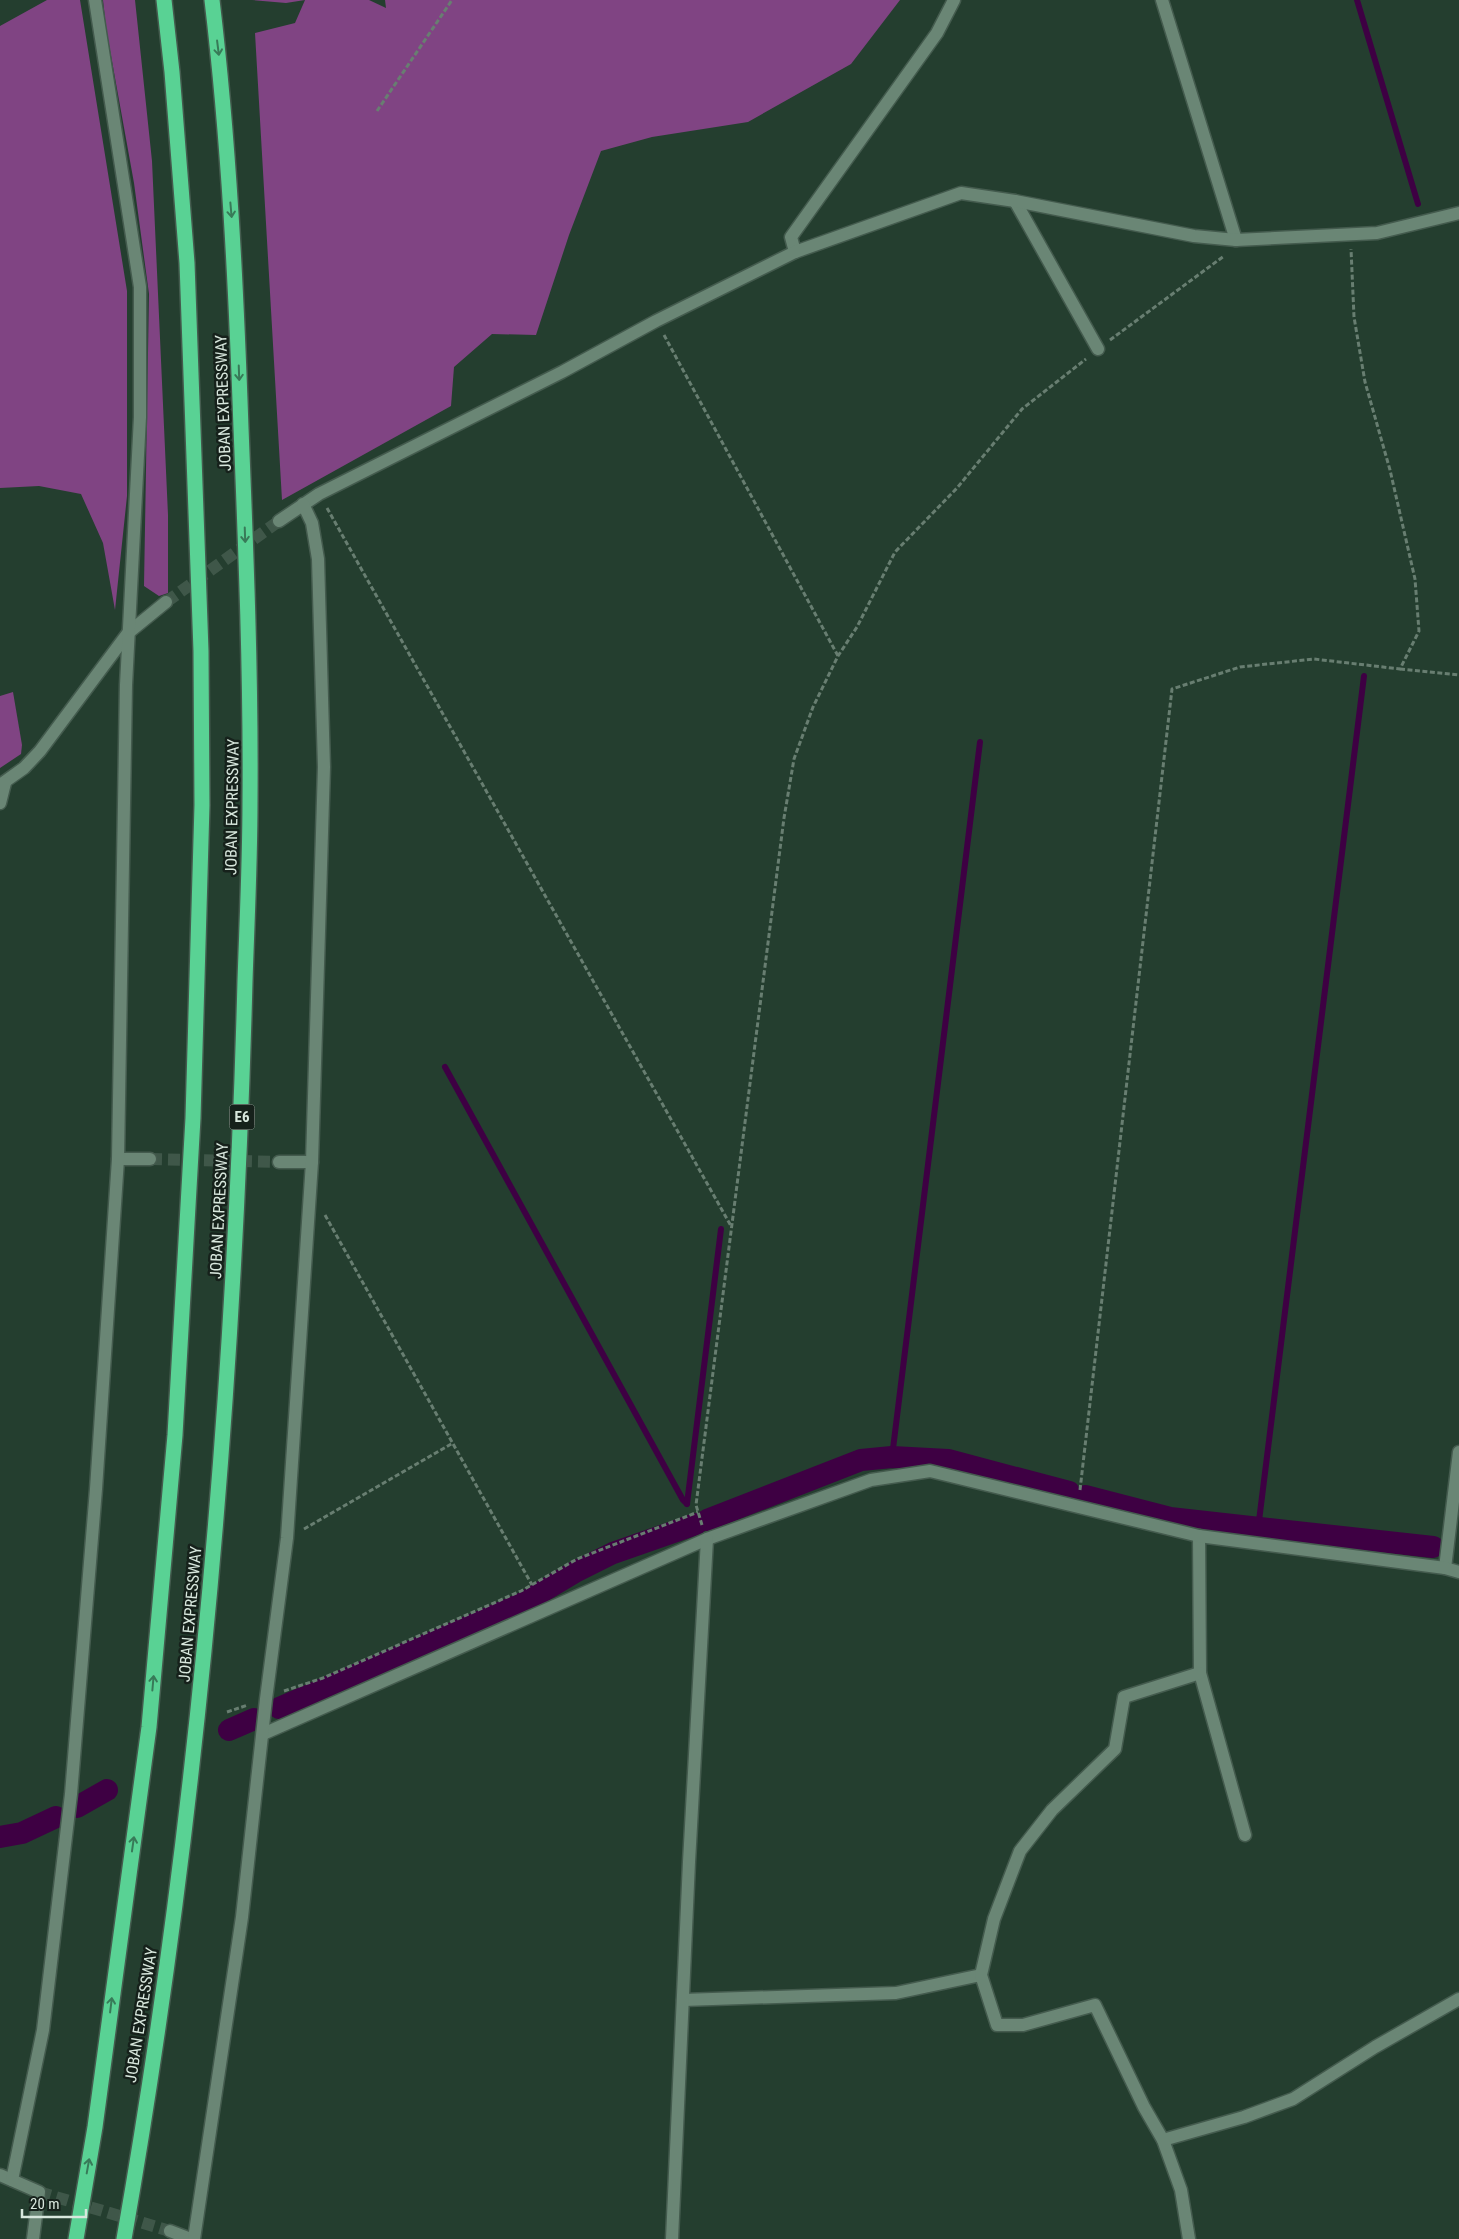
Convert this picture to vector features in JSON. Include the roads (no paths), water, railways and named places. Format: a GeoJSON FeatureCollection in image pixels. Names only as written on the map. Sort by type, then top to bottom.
{"type":"FeatureCollection","features":[{"type":"Feature","properties":{"kind":"highway","name":"JOBAN EXPRESSWAY"},"geometry":{"type":"LineString","coordinates":[[76,2239],[95,2127],[149,1727],[175,1435],[193,1108],[202,805],[201,651],[187,263],[172,72],[164,0]]}},
{"type":"Feature","properties":{"kind":"highway","name":"JOBAN EXPRESSWAY"},"geometry":{"type":"LineString","coordinates":[[125,2234],[166,1975],[198,1724],[223,1437],[242,1119],[250,803],[249,648],[235,257],[220,64],[212,0]]}},
{"type":"Feature","properties":{"kind":"street"},"geometry":{"type":"LineString","coordinates":[[34,2239],[39,2192],[6,2177],[43,2030],[71,1794],[96,1489],[118,1159],[128,633],[140,417],[140,287],[95,0]]}},
{"type":"Feature","properties":{"kind":"street"},"geometry":{"type":"LineString","coordinates":[[795,252],[791,237],[937,33],[954,0]]}},
{"type":"Feature","properties":{"kind":"street"},"geometry":{"type":"LineString","coordinates":[[1162,0],[1236,240]]}},
{"type":"Feature","properties":{"kind":"street"},"geometry":{"type":"LineString","coordinates":[[278,521],[319,494],[795,252],[961,193],[1015,201],[1194,236],[1236,240],[1350,236],[1377,233],[1459,212]]}},
{"type":"Feature","properties":{"kind":"street"},"geometry":{"type":"LineString","coordinates":[[1015,201],[1098,349]]}},
{"type":"Feature","properties":{"kind":"street"},"geometry":{"type":"LineString","coordinates":[[170,2231],[193,2239],[242,1917],[266,1699],[287,1538],[312,1162],[324,767],[318,559],[312,523],[303,504]]}},
{"type":"Feature","properties":{"kind":"street"},"geometry":{"type":"LineString","coordinates":[[0,803],[2,784],[24,768],[40,751],[128,633],[166,602]]}},
{"type":"Feature","properties":{"kind":"street"},"geometry":{"type":"LineString","coordinates":[[118,1159],[150,1159]]}},
{"type":"Feature","properties":{"kind":"street"},"geometry":{"type":"LineString","coordinates":[[279,1162],[312,1162]]}},
{"type":"Feature","properties":{"kind":"street"},"geometry":{"type":"LineString","coordinates":[[1445,1568],[1459,1452]]}},
{"type":"Feature","properties":{"kind":"street"},"geometry":{"type":"LineString","coordinates":[[263,1734],[707,1540],[871,1480],[930,1471],[1199,1536],[1445,1568],[1459,1572]]}},
{"type":"Feature","properties":{"kind":"street"},"geometry":{"type":"LineString","coordinates":[[1199,1536],[1200,1673],[1245,1835]]}},
{"type":"Feature","properties":{"kind":"street"},"geometry":{"type":"LineString","coordinates":[[672,2239],[707,1540]]}},
{"type":"Feature","properties":{"kind":"street"},"geometry":{"type":"LineString","coordinates":[[1189,2239],[1181,2190],[1163,2140],[1144,2107],[1095,2005],[1022,2025],[997,2025],[981,1975],[994,1919],[1020,1851],[1052,1810],[1116,1749],[1124,1697],[1200,1673]]}},
{"type":"Feature","properties":{"kind":"street"},"geometry":{"type":"LineString","coordinates":[[683,2000],[896,1993],[981,1975]]}},
{"type":"Feature","properties":{"kind":"street"},"geometry":{"type":"LineString","coordinates":[[1163,2140],[1244,2117],[1293,2099],[1375,2047],[1459,1999]]}},
{"type":"Feature","properties":{"kind":"waterway"},"geometry":{"type":"LineString","coordinates":[[1357,0],[1418,204]]}},
{"type":"Feature","properties":{"kind":"waterway"},"geometry":{"type":"LineString","coordinates":[[1258,1529],[1364,676]]}},
{"type":"Feature","properties":{"kind":"waterway"},"geometry":{"type":"LineString","coordinates":[[892,1457],[980,742]]}},
{"type":"Feature","properties":{"kind":"waterway"},"geometry":{"type":"LineString","coordinates":[[445,1067],[683,1500],[687,1504]]}},
{"type":"Feature","properties":{"kind":"waterway"},"geometry":{"type":"LineString","coordinates":[[687,1504],[721,1229]]}},
{"type":"Feature","properties":{"kind":"waterway"},"geometry":{"type":"LineString","coordinates":[[707,1520],[861,1460],[892,1457],[948,1460],[1069,1492]]}},
{"type":"Feature","properties":{"kind":"waterway"},"geometry":{"type":"LineString","coordinates":[[1085,1496],[1170,1518],[1433,1547]]}},
{"type":"Feature","properties":{"kind":"waterway"},"geometry":{"type":"LineString","coordinates":[[279,1708],[523,1603],[575,1572],[613,1553],[696,1524]]}},
{"type":"Feature","properties":{"kind":"waterway"},"geometry":{"type":"LineString","coordinates":[[229,1730],[254,1719]]}},
{"type":"Feature","properties":{"kind":"waterway"},"geometry":{"type":"LineString","coordinates":[[77,1807],[107,1790]]}},
{"type":"Feature","properties":{"kind":"waterway"},"geometry":{"type":"LineString","coordinates":[[0,1837],[22,1833],[56,1817]]}},
{"type":"Feature","properties":{"kind":"tunnel"},"geometry":{"type":"LineString","coordinates":[[166,602],[279,521]]}},
{"type":"Feature","properties":{"kind":"tunnel"},"geometry":{"type":"LineString","coordinates":[[150,1159],[279,1162]]}},
{"type":"Feature","properties":{"kind":"tunnel"},"geometry":{"type":"LineString","coordinates":[[39,2192],[170,2231]]}}]}
